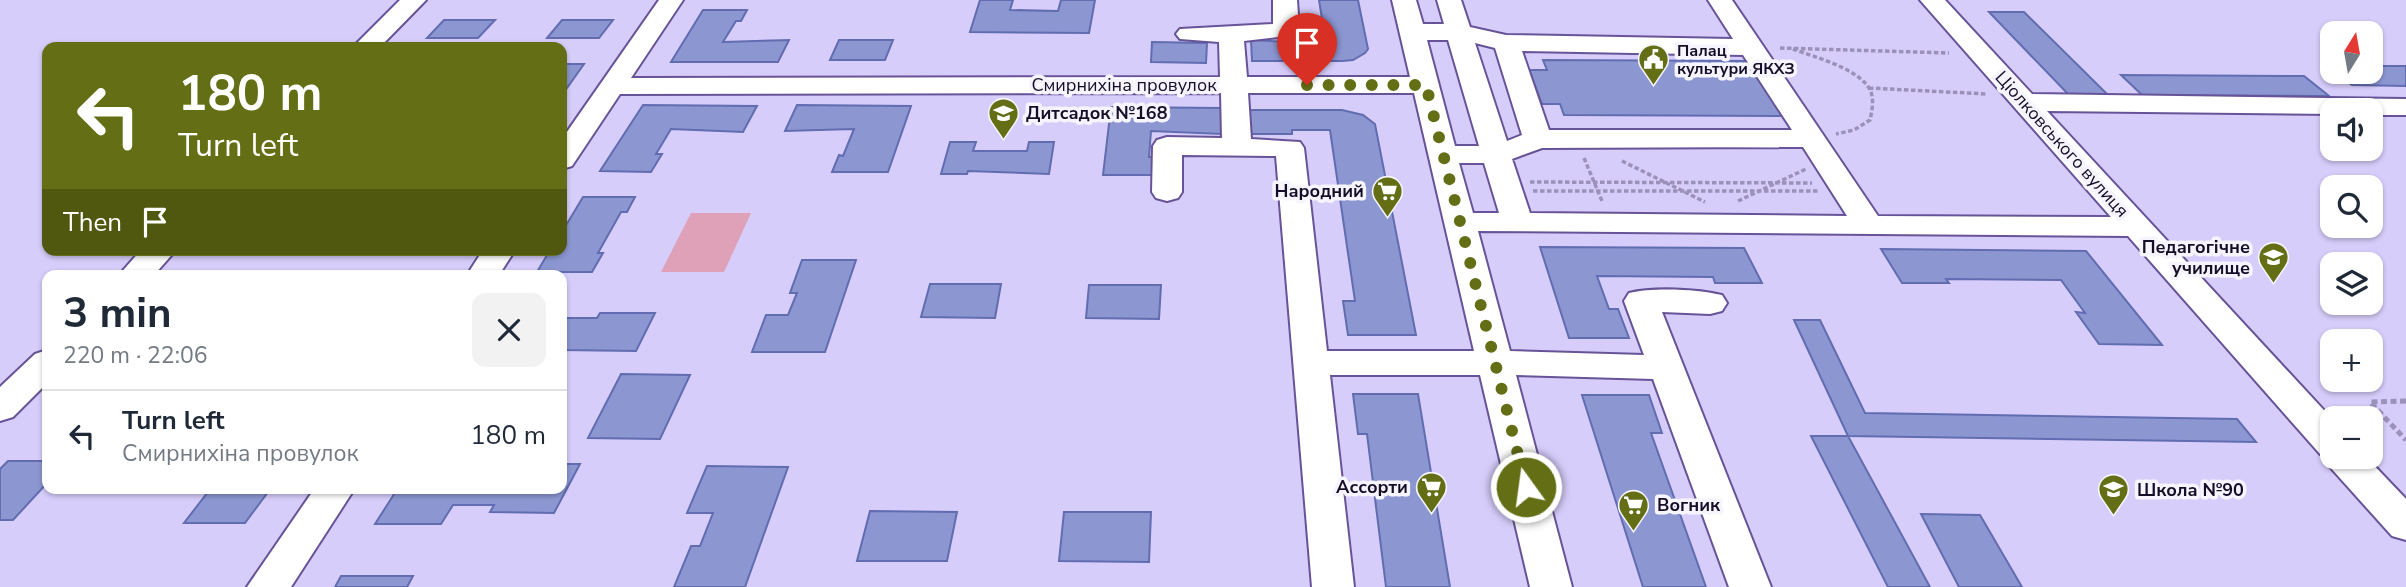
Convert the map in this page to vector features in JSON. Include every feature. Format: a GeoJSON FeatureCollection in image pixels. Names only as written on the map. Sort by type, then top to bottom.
{"type":"FeatureCollection","features":[{"type":"Feature","properties":{"kind":"street"},"geometry":{"type":"LineString","coordinates":[[371,42],[414,0]]}},
{"type":"Feature","properties":{"kind":"street"},"geometry":{"type":"LineString","coordinates":[[567,153],[671,0]]}},
{"type":"Feature","properties":{"kind":"street"},"geometry":{"type":"LineString","coordinates":[[1189,34],[1231,35],[1286,30],[1285,0]]}},
{"type":"Feature","properties":{"kind":"street"},"geometry":{"type":"LineString","coordinates":[[1404,0],[1551,587]]}},
{"type":"Feature","properties":{"kind":"street"},"geometry":{"type":"LineString","coordinates":[[1450,0],[1517,222]]}},
{"type":"Feature","properties":{"kind":"street"},"geometry":{"type":"LineString","coordinates":[[1720,0],[1869,225]]}},
{"type":"Feature","properties":{"kind":"street","name":"Ціолковського вулиця"},"geometry":{"type":"LineString","coordinates":[[1932,0],[2320,430]]}},
{"type":"Feature","properties":{"kind":"street"},"geometry":{"type":"LineString","coordinates":[[1412,32],[1459,32],[1506,43],[1751,47]]}},
{"type":"Feature","properties":{"kind":"street"},"geometry":{"type":"LineString","coordinates":[[1231,35],[1237,147]]}},
{"type":"Feature","properties":{"kind":"street"},"geometry":{"type":"LineString","coordinates":[[1506,43],[1538,139]]}},
{"type":"Feature","properties":{"kind":"street","name":"Смирнихіна провулок"},"geometry":{"type":"LineString","coordinates":[[612,86],[1426,85]]}},
{"type":"Feature","properties":{"kind":"street"},"geometry":{"type":"LineString","coordinates":[[2021,99],[2406,107]]}},
{"type":"Feature","properties":{"kind":"street"},"geometry":{"type":"LineString","coordinates":[[1167,192],[1167,146],[1290,148],[1333,587]]}},
{"type":"Feature","properties":{"kind":"street"},"geometry":{"type":"LineString","coordinates":[[1460,222],[2137,227]]}},
{"type":"Feature","properties":{"kind":"street"},"geometry":{"type":"LineString","coordinates":[[140,270],[154,256]]}},
{"type":"Feature","properties":{"kind":"street"},"geometry":{"type":"LineString","coordinates":[[1710,303],[1641,301],[1750,587]]}},
{"type":"Feature","properties":{"kind":"street"},"geometry":{"type":"LineString","coordinates":[[1313,363],[1495,363],[1667,368]]}},
{"type":"Feature","properties":{"kind":"street"},"geometry":{"type":"LineString","coordinates":[[0,408],[42,367]]}},
{"type":"Feature","properties":{"kind":"street"},"geometry":{"type":"LineString","coordinates":[[2355,469],[2406,525]]}},
{"type":"Feature","properties":{"kind":"street"},"geometry":{"type":"LineString","coordinates":[[268,587],[332,494]]}},
{"type":"Feature","properties":{"kind":"lane"},"geometry":{"type":"LineString","coordinates":[[1443,155],[1503,176],[1538,139],[1819,149]]}},
{"type":"Feature","properties":{"kind":"path"},"geometry":{"type":"LineString","coordinates":[[1751,47],[1980,54]]}},
{"type":"Feature","properties":{"kind":"path"},"geometry":{"type":"LineString","coordinates":[[1750,224],[1720,209],[1777,183],[1819,149],[1870,120],[1873,105],[1869,88],[1858,78],[1789,48]]}},
{"type":"Feature","properties":{"kind":"path"},"geometry":{"type":"LineString","coordinates":[[1869,88],[2021,99]]}},
{"type":"Feature","properties":{"kind":"path"},"geometry":{"type":"LineString","coordinates":[[1576,139],[1611,223]]}},
{"type":"Feature","properties":{"kind":"path"},"geometry":{"type":"LineString","coordinates":[[1621,160],[1708,203]]}},
{"type":"Feature","properties":{"kind":"path"},"geometry":{"type":"LineString","coordinates":[[1503,176],[1594,182],[1777,183],[1844,187]]}},
{"type":"Feature","properties":{"kind":"path"},"geometry":{"type":"LineString","coordinates":[[1503,176],[1598,191],[1759,191],[1844,187]]}},
{"type":"Feature","properties":{"kind":"path"},"geometry":{"type":"LineString","coordinates":[[2406,401],[2370,402],[2406,440]]}},
{"type":"Feature","properties":{"kind":"shaded area"},"geometry":{"type":"Polygon","coordinates":[[[691,213],[751,213],[724,272],[661,272],[691,213]]]}},
{"type":"Feature","properties":{"kind":"building"},"geometry":{"type":"Polygon","coordinates":[[[980,0],[1013,0],[1010,10],[1058,11],[1061,0],[1095,0],[1089,33],[970,32],[980,0]]]}},
{"type":"Feature","properties":{"kind":"building"},"geometry":{"type":"Polygon","coordinates":[[[1319,0],[1358,0],[1368,49],[1365,53],[1353,60],[1342,61],[1252,61],[1251,40],[1326,44],[1319,0]]]}},
{"type":"Feature","properties":{"kind":"building"},"geometry":{"type":"Polygon","coordinates":[[[703,10],[747,10],[741,21],[736,21],[723,42],[789,40],[778,62],[671,62],[703,10]]]}},
{"type":"Feature","properties":{"kind":"building"},"geometry":{"type":"Polygon","coordinates":[[[1989,12],[2024,12],[2107,94],[2068,94],[1989,12]]]}},
{"type":"Feature","properties":{"kind":"building"},"geometry":{"type":"Polygon","coordinates":[[[444,20],[495,20],[478,38],[427,38],[444,20]]]}},
{"type":"Feature","properties":{"kind":"building"},"geometry":{"type":"Polygon","coordinates":[[[562,20],[613,20],[599,38],[547,38],[562,20]]]}},
{"type":"Feature","properties":{"kind":"building"},"geometry":{"type":"Polygon","coordinates":[[[839,40],[893,40],[885,60],[830,60],[839,40]]]}},
{"type":"Feature","properties":{"kind":"building"},"geometry":{"type":"Polygon","coordinates":[[[1152,42],[1207,43],[1206,63],[1151,62],[1152,42]]]}},
{"type":"Feature","properties":{"kind":"building","name":"Палац культури ЯКХЗ"},"geometry":{"type":"Polygon","coordinates":[[[1543,60],[1755,61],[1791,116],[1564,115],[1560,104],[1542,104],[1529,70],[1547,70],[1543,60]]]}},
{"type":"Feature","properties":{"kind":"building"},"geometry":{"type":"Polygon","coordinates":[[[567,64],[584,64],[567,88],[567,64]]]}},
{"type":"Feature","properties":{"kind":"building"},"geometry":{"type":"Polygon","coordinates":[[[2384,66],[2406,66],[2406,86],[2352,85],[2384,84],[2384,66]]]}},
{"type":"Feature","properties":{"kind":"building"},"geometry":{"type":"Polygon","coordinates":[[[2121,75],[2304,76],[2329,96],[2142,95],[2121,75]]]}},
{"type":"Feature","properties":{"kind":"building"},"geometry":{"type":"Polygon","coordinates":[[[643,105],[757,106],[743,132],[671,129],[656,154],[662,154],[651,172],[600,171],[643,105]]]}},
{"type":"Feature","properties":{"kind":"building"},"geometry":{"type":"Polygon","coordinates":[[[797,105],[911,106],[888,172],[832,172],[839,155],[843,156],[854,129],[785,131],[797,105]]]}},
{"type":"Feature","properties":{"kind":"building"},"geometry":{"type":"Polygon","coordinates":[[[1111,107],[1222,108],[1222,134],[1151,131],[1149,157],[1155,157],[1153,175],[1103,175],[1111,107]]]}},
{"type":"Feature","properties":{"kind":"building"},"geometry":{"type":"Polygon","coordinates":[[[1247,110],[1342,110],[1363,115],[1375,124],[1416,335],[1348,335],[1343,301],[1355,301],[1330,130],[1292,130],[1292,134],[1248,134],[1247,110]]]}},
{"type":"Feature","properties":{"kind":"building"},"geometry":{"type":"Polygon","coordinates":[[[950,142],[976,142],[973,151],[1027,151],[1029,142],[1054,142],[1049,174],[968,171],[967,174],[941,174],[950,142]]]}},
{"type":"Feature","properties":{"kind":"building"},"geometry":{"type":"Polygon","coordinates":[[[583,197],[635,197],[627,212],[621,212],[598,253],[603,253],[592,272],[538,270],[546,256],[567,256],[567,224],[583,197]]]}},
{"type":"Feature","properties":{"kind":"building"},"geometry":{"type":"Polygon","coordinates":[[[1540,247],[1744,248],[1762,283],[1715,283],[1713,277],[1597,276],[1609,309],[1618,309],[1629,338],[1569,338],[1540,247]]]}},
{"type":"Feature","properties":{"kind":"building"},"geometry":{"type":"Polygon","coordinates":[[[1881,249],[2086,251],[2162,345],[2099,344],[2076,312],[2085,313],[2061,280],[1946,279],[1949,283],[1902,283],[1881,249]]]}},
{"type":"Feature","properties":{"kind":"building"},"geometry":{"type":"Polygon","coordinates":[[[802,260],[856,260],[825,352],[752,352],[766,315],[788,315],[797,293],[790,293],[802,260]]]}},
{"type":"Feature","properties":{"kind":"building"},"geometry":{"type":"Polygon","coordinates":[[[930,284],[1001,284],[995,318],[921,317],[930,284]]]}},
{"type":"Feature","properties":{"kind":"building"},"geometry":{"type":"Polygon","coordinates":[[[1089,285],[1161,285],[1159,319],[1086,318],[1089,285]]]}},
{"type":"Feature","properties":{"kind":"building"},"geometry":{"type":"Polygon","coordinates":[[[600,313],[655,313],[636,351],[567,350],[567,318],[597,318],[600,313]]]}},
{"type":"Feature","properties":{"kind":"building"},"geometry":{"type":"Polygon","coordinates":[[[1794,320],[1820,320],[1865,413],[2237,419],[2256,442],[1848,436],[1794,320]]]}},
{"type":"Feature","properties":{"kind":"building"},"geometry":{"type":"Polygon","coordinates":[[[621,374],[690,375],[660,439],[588,438],[621,374]]]}},
{"type":"Feature","properties":{"kind":"building"},"geometry":{"type":"Polygon","coordinates":[[[1353,394],[1418,394],[1450,587],[1386,587],[1367,434],[1358,434],[1353,394]]]}},
{"type":"Feature","properties":{"kind":"building"},"geometry":{"type":"Polygon","coordinates":[[[1582,395],[1649,395],[1662,433],[1651,433],[1706,587],[1643,587],[1582,395]]]}},
{"type":"Feature","properties":{"kind":"building"},"geometry":{"type":"Polygon","coordinates":[[[1811,436],[1848,436],[1930,587],[1888,587],[1811,436]]]}},
{"type":"Feature","properties":{"kind":"building"},"geometry":{"type":"Polygon","coordinates":[[[8,461],[42,461],[42,488],[13,520],[0,520],[0,469],[8,461]]]}},
{"type":"Feature","properties":{"kind":"building"},"geometry":{"type":"Polygon","coordinates":[[[567,464],[580,464],[567,488],[567,464]]]}},
{"type":"Feature","properties":{"kind":"building"},"geometry":{"type":"Polygon","coordinates":[[[707,466],[788,467],[745,587],[674,587],[691,546],[700,546],[713,513],[687,513],[707,466]]]}},
{"type":"Feature","properties":{"kind":"building"},"geometry":{"type":"Polygon","coordinates":[[[206,494],[267,494],[245,523],[184,523],[206,494]]]}},
{"type":"Feature","properties":{"kind":"building"},"geometry":{"type":"Polygon","coordinates":[[[394,494],[564,494],[554,513],[490,512],[494,505],[453,505],[441,524],[375,524],[394,494]]]}},
{"type":"Feature","properties":{"kind":"building"},"geometry":{"type":"Polygon","coordinates":[[[870,511],[957,512],[947,561],[857,561],[870,511]]]}},
{"type":"Feature","properties":{"kind":"building"},"geometry":{"type":"Polygon","coordinates":[[[1064,512],[1151,512],[1149,562],[1059,561],[1064,512]]]}},
{"type":"Feature","properties":{"kind":"building"},"geometry":{"type":"Polygon","coordinates":[[[1921,514],[1980,515],[2022,587],[1959,587],[1921,514]]]}},
{"type":"Feature","properties":{"kind":"building"},"geometry":{"type":"Polygon","coordinates":[[[341,576],[413,576],[407,587],[335,587],[341,576]]]}},
{"type":"Feature","properties":{"kind":"place","name":"Палац культури ЯКХЗ"},"geometry":{"type":"Point","coordinates":[1654,87]}},
{"type":"Feature","properties":{"kind":"place","name":"Дитсадок №168"},"geometry":{"type":"Point","coordinates":[1003,140]}},
{"type":"Feature","properties":{"kind":"place","name":"Народний"},"geometry":{"type":"Point","coordinates":[1387,218]}},
{"type":"Feature","properties":{"kind":"place","name":"Педагогічне училище"},"geometry":{"type":"Point","coordinates":[2273,284]}},
{"type":"Feature","properties":{"kind":"place","name":"Ассорти"},"geometry":{"type":"Point","coordinates":[1431,514]}},
{"type":"Feature","properties":{"kind":"place","name":"Школа №90"},"geometry":{"type":"Point","coordinates":[2114,517]}},
{"type":"Feature","properties":{"kind":"place","name":"Вогник"},"geometry":{"type":"Point","coordinates":[1634,532]}},
{"type":"Feature","properties":{"kind":"route"},"geometry":{"type":"LineString","coordinates":[[1307,85],[1426,85],[1526,487]]}}]}
